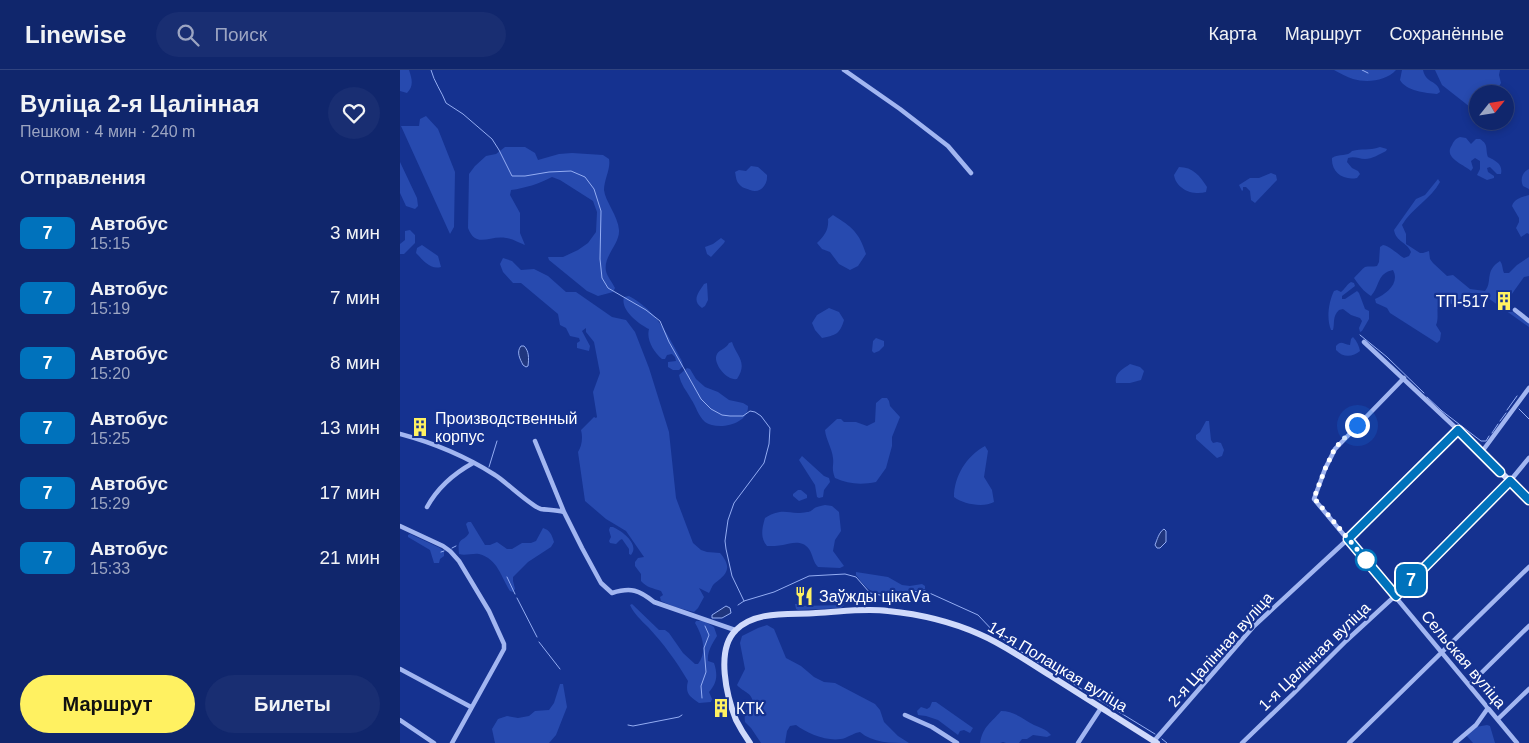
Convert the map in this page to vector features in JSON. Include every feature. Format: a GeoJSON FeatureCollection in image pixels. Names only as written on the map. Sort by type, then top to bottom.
{"type":"FeatureCollection","features":[{"type":"Feature","properties":{"kind":"main road"},"geometry":{"type":"LineString","coordinates":[[1458,430],[1529,500]]}},
{"type":"Feature","properties":{"kind":"main road","name":"14-я Полацкая вуліца"},"geometry":{"type":"LineString","coordinates":[[735,630],[749,621],[777,615],[870,610],[921,617],[972,632],[998,643],[1156,742]]}},
{"type":"Feature","properties":{"kind":"main road"},"geometry":{"type":"LineString","coordinates":[[735,630],[725,652],[726,684],[730,704],[737,722],[750,743]]}},
{"type":"Feature","properties":{"kind":"street"},"geometry":{"type":"LineString","coordinates":[[844,70],[900,109],[948,146],[971,173]]}},
{"type":"Feature","properties":{"kind":"street"},"geometry":{"type":"LineString","coordinates":[[1515,310],[1529,321]]}},
{"type":"Feature","properties":{"kind":"street"},"geometry":{"type":"LineString","coordinates":[[1364,342],[1458,430]]}},
{"type":"Feature","properties":{"kind":"street","name":"Сельская вуліца"},"geometry":{"type":"LineString","coordinates":[[1404,378],[1335,448],[1314,498],[1517,743]]}},
{"type":"Feature","properties":{"kind":"street"},"geometry":{"type":"LineString","coordinates":[[1481,453],[1529,388]]}},
{"type":"Feature","properties":{"kind":"street","name":"2-я Цалінная вуліца"},"geometry":{"type":"LineString","coordinates":[[1156,742],[1254,626],[1348,539],[1458,430]]}},
{"type":"Feature","properties":{"kind":"street"},"geometry":{"type":"LineString","coordinates":[[400,434],[428,441],[458,454],[496,475],[540,508],[564,512]]}},
{"type":"Feature","properties":{"kind":"street"},"geometry":{"type":"LineString","coordinates":[[535,442],[564,512],[593,571],[601,583],[612,593],[628,589],[636,591],[645,594],[654,602],[735,630]]}},
{"type":"Feature","properties":{"kind":"street","name":"1-я Цалінная вуліца"},"geometry":{"type":"LineString","coordinates":[[1242,743],[1346,640],[1396,596],[1510,481],[1529,458]]}},
{"type":"Feature","properties":{"kind":"street"},"geometry":{"type":"LineString","coordinates":[[427,507],[444,482],[473,463]]}},
{"type":"Feature","properties":{"kind":"street"},"geometry":{"type":"LineString","coordinates":[[400,526],[444,546],[459,561],[488,611],[504,644],[504,649],[452,743]]}},
{"type":"Feature","properties":{"kind":"street"},"geometry":{"type":"LineString","coordinates":[[1349,743],[1529,567]]}},
{"type":"Feature","properties":{"kind":"street"},"geometry":{"type":"LineString","coordinates":[[1469,685],[1529,626]]}},
{"type":"Feature","properties":{"kind":"street"},"geometry":{"type":"LineString","coordinates":[[400,669],[471,707]]}},
{"type":"Feature","properties":{"kind":"street"},"geometry":{"type":"LineString","coordinates":[[1498,719],[1529,689]]}},
{"type":"Feature","properties":{"kind":"street"},"geometry":{"type":"LineString","coordinates":[[1078,743],[1101,708]]}},
{"type":"Feature","properties":{"kind":"street"},"geometry":{"type":"LineString","coordinates":[[1455,743],[1476,725],[1488,708]]}},
{"type":"Feature","properties":{"kind":"street"},"geometry":{"type":"LineString","coordinates":[[905,715],[932,727],[957,743]]}},
{"type":"Feature","properties":{"kind":"street"},"geometry":{"type":"LineString","coordinates":[[400,720],[434,743]]}},
{"type":"Feature","properties":{"kind":"shaded area"},"geometry":{"type":"Polygon","coordinates":[[[400,70],[409,70],[412,79],[412,85],[407,93],[400,91],[400,70]]]}},
{"type":"Feature","properties":{"kind":"shaded area"},"geometry":{"type":"Polygon","coordinates":[[[1334,70],[1396,70],[1382,79],[1364,81],[1353,79],[1334,70]]]}},
{"type":"Feature","properties":{"kind":"shaded area"},"geometry":{"type":"Polygon","coordinates":[[[1402,70],[1423,70],[1427,78],[1437,85],[1440,92],[1437,94],[1427,93],[1407,87],[1400,80],[1402,70]]]}},
{"type":"Feature","properties":{"kind":"shaded area"},"geometry":{"type":"Polygon","coordinates":[[[1435,70],[1500,70],[1500,85],[1469,85],[1469,106],[1442,85],[1435,70]]]}},
{"type":"Feature","properties":{"kind":"shaded area"},"geometry":{"type":"Polygon","coordinates":[[[426,116],[438,129],[455,172],[454,227],[450,234],[401,126],[419,126],[420,119],[426,116]]]}},
{"type":"Feature","properties":{"kind":"shaded area"},"geometry":{"type":"Polygon","coordinates":[[[1460,137],[1466,138],[1471,144],[1476,139],[1483,141],[1486,145],[1488,157],[1500,165],[1501,174],[1497,174],[1490,167],[1487,168],[1494,178],[1487,180],[1477,175],[1480,169],[1480,161],[1475,158],[1471,161],[1473,168],[1471,171],[1455,160],[1450,154],[1450,150],[1455,140],[1460,137]]]}},
{"type":"Feature","properties":{"kind":"shaded area"},"geometry":{"type":"Polygon","coordinates":[[[505,147],[525,147],[535,153],[538,160],[559,154],[572,153],[603,155],[609,159],[604,190],[619,230],[619,235],[606,266],[607,273],[615,288],[613,292],[598,296],[587,291],[549,260],[548,257],[563,257],[578,250],[588,243],[596,232],[597,212],[593,201],[560,180],[552,177],[542,182],[511,190],[510,195],[520,213],[520,233],[525,245],[506,238],[479,240],[471,234],[468,228],[469,174],[486,156],[496,154],[505,147]]]}},
{"type":"Feature","properties":{"kind":"shaded area"},"geometry":{"type":"Polygon","coordinates":[[[1380,147],[1387,149],[1365,159],[1348,158],[1347,162],[1360,174],[1357,178],[1343,177],[1336,171],[1332,163],[1332,158],[1348,154],[1352,151],[1380,147]]]}},
{"type":"Feature","properties":{"kind":"shaded area"},"geometry":{"type":"Polygon","coordinates":[[[400,162],[417,198],[418,206],[415,209],[406,206],[400,193],[400,162]]]}},
{"type":"Feature","properties":{"kind":"shaded area"},"geometry":{"type":"Polygon","coordinates":[[[751,166],[758,167],[767,175],[765,185],[757,191],[742,187],[736,178],[735,172],[739,170],[746,171],[751,166]]]}},
{"type":"Feature","properties":{"kind":"shaded area"},"geometry":{"type":"Polygon","coordinates":[[[1179,167],[1184,167],[1196,173],[1207,187],[1206,192],[1196,193],[1182,188],[1175,180],[1174,175],[1179,167]]]}},
{"type":"Feature","properties":{"kind":"shaded area"},"geometry":{"type":"Polygon","coordinates":[[[1529,169],[1529,189],[1523,186],[1522,176],[1529,169]]]}},
{"type":"Feature","properties":{"kind":"shaded area"},"geometry":{"type":"Polygon","coordinates":[[[1271,173],[1276,175],[1277,180],[1255,203],[1251,200],[1250,191],[1243,187],[1242,191],[1239,185],[1250,178],[1259,178],[1271,173]]]}},
{"type":"Feature","properties":{"kind":"shaded area"},"geometry":{"type":"Polygon","coordinates":[[[1438,179],[1440,182],[1436,188],[1402,225],[1406,234],[1406,244],[1420,253],[1429,251],[1430,259],[1447,276],[1453,275],[1470,289],[1485,291],[1492,269],[1500,261],[1504,273],[1509,273],[1529,257],[1529,276],[1524,277],[1509,298],[1504,295],[1499,300],[1501,304],[1529,323],[1529,327],[1481,293],[1468,293],[1452,304],[1442,300],[1438,305],[1436,325],[1441,333],[1440,340],[1437,343],[1390,313],[1387,308],[1376,303],[1375,299],[1388,291],[1394,284],[1395,275],[1393,270],[1381,277],[1371,296],[1354,278],[1365,267],[1377,266],[1380,247],[1383,245],[1391,248],[1404,258],[1409,256],[1411,252],[1397,237],[1394,230],[1416,199],[1425,195],[1438,179]]]}},
{"type":"Feature","properties":{"kind":"shaded area"},"geometry":{"type":"Polygon","coordinates":[[[1529,195],[1529,234],[1527,233],[1521,237],[1516,228],[1519,218],[1512,206],[1516,200],[1529,195]]]}},
{"type":"Feature","properties":{"kind":"shaded area"},"geometry":{"type":"Polygon","coordinates":[[[833,215],[854,231],[861,240],[866,254],[858,266],[850,270],[839,264],[830,252],[822,249],[817,243],[826,232],[828,219],[833,215]]]}},
{"type":"Feature","properties":{"kind":"shaded area"},"geometry":{"type":"Polygon","coordinates":[[[410,230],[415,235],[415,243],[404,254],[400,254],[400,244],[405,240],[405,231],[410,230]]]}},
{"type":"Feature","properties":{"kind":"shaded area"},"geometry":{"type":"Polygon","coordinates":[[[721,238],[725,241],[724,243],[711,257],[707,254],[705,247],[721,238]]]}},
{"type":"Feature","properties":{"kind":"shaded area"},"geometry":{"type":"Polygon","coordinates":[[[422,245],[438,256],[441,267],[430,266],[416,253],[417,248],[422,245]]]}},
{"type":"Feature","properties":{"kind":"shaded area"},"geometry":{"type":"Polygon","coordinates":[[[503,258],[512,261],[521,270],[534,269],[548,276],[566,292],[576,292],[612,317],[626,320],[635,332],[649,368],[669,432],[676,498],[693,543],[701,550],[720,553],[727,566],[723,576],[714,584],[709,593],[699,588],[704,597],[694,612],[661,601],[660,597],[663,595],[661,591],[650,588],[641,581],[641,574],[635,566],[635,562],[638,558],[644,557],[626,531],[606,519],[585,501],[578,452],[582,441],[581,430],[594,417],[597,417],[593,392],[600,373],[594,342],[586,332],[586,328],[582,331],[590,346],[589,351],[577,348],[577,343],[580,341],[579,338],[570,336],[566,328],[560,325],[558,314],[521,283],[513,283],[503,272],[500,264],[503,258]]]}},
{"type":"Feature","properties":{"kind":"shaded area"},"geometry":{"type":"Polygon","coordinates":[[[1351,282],[1355,286],[1342,296],[1342,299],[1357,291],[1365,309],[1369,311],[1369,319],[1360,332],[1359,328],[1362,321],[1360,318],[1351,315],[1343,309],[1339,310],[1335,318],[1333,330],[1331,330],[1328,315],[1332,295],[1337,290],[1341,292],[1351,282]]]}},
{"type":"Feature","properties":{"kind":"shaded area"},"geometry":{"type":"Polygon","coordinates":[[[707,283],[708,300],[702,308],[696,299],[704,284],[707,283]]]}},
{"type":"Feature","properties":{"kind":"shaded area"},"geometry":{"type":"Polygon","coordinates":[[[629,296],[655,316],[661,324],[682,361],[683,366],[679,370],[673,370],[668,367],[668,362],[676,361],[675,357],[672,354],[662,359],[650,341],[649,329],[640,324],[628,312],[625,307],[624,297],[629,296]]]}},
{"type":"Feature","properties":{"kind":"shaded area"},"geometry":{"type":"Polygon","coordinates":[[[829,308],[839,312],[844,320],[837,333],[822,338],[812,323],[817,315],[829,308]]]}},
{"type":"Feature","properties":{"kind":"shaded area"},"geometry":{"type":"Polygon","coordinates":[[[1353,337],[1360,351],[1348,356],[1336,350],[1336,346],[1339,343],[1350,345],[1353,337]]]}},
{"type":"Feature","properties":{"kind":"shaded area"},"geometry":{"type":"Polygon","coordinates":[[[876,338],[884,341],[884,346],[874,353],[872,351],[873,341],[876,338]]]}},
{"type":"Feature","properties":{"kind":"shaded area"},"geometry":{"type":"Polygon","coordinates":[[[732,342],[742,364],[737,379],[733,379],[725,374],[716,362],[718,352],[732,342]]]}},
{"type":"Feature","properties":{"kind":"shaded area"},"geometry":{"type":"Polygon","coordinates":[[[521,346],[524,346],[528,352],[528,366],[526,367],[519,356],[521,346]]]}},
{"type":"Feature","properties":{"kind":"shaded area"},"geometry":{"type":"Polygon","coordinates":[[[1130,364],[1140,367],[1144,371],[1141,380],[1130,383],[1116,383],[1118,374],[1130,364]]]}},
{"type":"Feature","properties":{"kind":"shaded area"},"geometry":{"type":"Polygon","coordinates":[[[687,368],[705,387],[718,392],[729,400],[748,406],[747,413],[743,418],[738,422],[724,426],[710,425],[705,422],[680,379],[679,375],[687,368]]]}},
{"type":"Feature","properties":{"kind":"shaded area"},"geometry":{"type":"Polygon","coordinates":[[[882,398],[887,398],[890,406],[900,417],[892,437],[892,446],[886,468],[876,482],[855,483],[835,478],[832,454],[825,430],[837,419],[867,426],[875,422],[876,403],[882,398]]]}},
{"type":"Feature","properties":{"kind":"shaded area"},"geometry":{"type":"Polygon","coordinates":[[[1206,421],[1209,421],[1211,440],[1213,443],[1221,443],[1224,450],[1222,456],[1217,458],[1196,439],[1196,435],[1200,432],[1206,421]]]}},
{"type":"Feature","properties":{"kind":"shaded area"},"geometry":{"type":"Polygon","coordinates":[[[985,446],[988,451],[984,477],[992,490],[994,502],[979,505],[954,497],[956,482],[962,468],[972,455],[985,446]]]}},
{"type":"Feature","properties":{"kind":"shaded area"},"geometry":{"type":"Polygon","coordinates":[[[802,456],[824,476],[829,478],[830,482],[824,490],[823,497],[817,497],[815,485],[799,460],[802,456]]]}},
{"type":"Feature","properties":{"kind":"shaded area"},"geometry":{"type":"Polygon","coordinates":[[[798,490],[807,495],[807,498],[799,501],[793,496],[798,490]]]}},
{"type":"Feature","properties":{"kind":"shaded area"},"geometry":{"type":"Polygon","coordinates":[[[825,505],[832,506],[839,512],[841,531],[835,540],[833,551],[844,566],[840,568],[818,567],[809,549],[803,544],[793,543],[767,546],[763,540],[762,533],[765,518],[772,514],[809,512],[825,505]]]}},
{"type":"Feature","properties":{"kind":"shaded area"},"geometry":{"type":"Polygon","coordinates":[[[471,522],[485,545],[497,542],[507,549],[512,549],[522,543],[536,541],[543,528],[550,533],[554,542],[551,547],[528,562],[513,577],[515,589],[513,592],[510,591],[491,560],[479,554],[459,554],[460,542],[469,533],[466,524],[471,522]]]}},
{"type":"Feature","properties":{"kind":"shaded area"},"geometry":{"type":"Polygon","coordinates":[[[610,527],[617,529],[632,542],[633,551],[631,555],[622,539],[616,544],[610,543],[610,527]]]}},
{"type":"Feature","properties":{"kind":"shaded area"},"geometry":{"type":"Polygon","coordinates":[[[1164,529],[1166,531],[1166,542],[1160,548],[1157,548],[1155,545],[1159,534],[1164,529]]]}},
{"type":"Feature","properties":{"kind":"shaded area"},"geometry":{"type":"Polygon","coordinates":[[[410,534],[444,551],[444,556],[440,559],[439,563],[434,563],[430,550],[408,537],[410,534]]]}},
{"type":"Feature","properties":{"kind":"shaded area"},"geometry":{"type":"Polygon","coordinates":[[[856,572],[888,577],[902,585],[922,584],[925,586],[925,589],[897,593],[876,592],[864,585],[856,575],[856,572]]]}},
{"type":"Feature","properties":{"kind":"shaded area"},"geometry":{"type":"Polygon","coordinates":[[[632,604],[659,630],[665,630],[669,633],[683,653],[695,664],[698,664],[703,654],[702,638],[695,623],[696,621],[704,621],[714,627],[717,636],[708,654],[708,661],[714,663],[716,671],[714,685],[709,692],[712,699],[711,702],[699,703],[690,696],[687,689],[688,681],[684,674],[654,633],[638,617],[630,605],[632,604]]]}},
{"type":"Feature","properties":{"kind":"shaded area"},"geometry":{"type":"Polygon","coordinates":[[[795,604],[800,606],[844,605],[841,608],[798,610],[795,604]]]}},
{"type":"Feature","properties":{"kind":"shaded area"},"geometry":{"type":"Polygon","coordinates":[[[726,606],[730,608],[731,613],[722,618],[712,618],[712,615],[726,606]]]}},
{"type":"Feature","properties":{"kind":"shaded area"},"geometry":{"type":"Polygon","coordinates":[[[767,625],[774,629],[786,658],[801,666],[814,677],[824,682],[835,683],[875,704],[880,710],[884,722],[898,736],[909,743],[876,740],[860,732],[845,738],[826,738],[807,732],[796,725],[790,726],[785,743],[761,743],[745,722],[746,712],[753,705],[753,701],[748,693],[737,685],[745,669],[740,643],[742,636],[767,625]]]}},
{"type":"Feature","properties":{"kind":"shaded area"},"geometry":{"type":"Polygon","coordinates":[[[560,684],[563,684],[567,707],[556,735],[549,743],[495,743],[492,729],[498,719],[507,716],[518,718],[529,716],[535,711],[549,710],[554,703],[560,684]]]}},
{"type":"Feature","properties":{"kind":"shaded area"},"geometry":{"type":"Polygon","coordinates":[[[932,702],[936,702],[973,728],[970,733],[964,730],[960,731],[958,735],[938,720],[918,715],[917,711],[921,707],[927,709],[932,702]]]}},
{"type":"Feature","properties":{"kind":"shaded area"},"geometry":{"type":"Polygon","coordinates":[[[1001,711],[1010,712],[1051,735],[1047,737],[1033,735],[1027,739],[1022,739],[1019,743],[980,743],[985,729],[1001,711]]]}},
{"type":"Feature","properties":{"kind":"shaded area"},"geometry":{"type":"Polygon","coordinates":[[[1490,726],[1495,743],[1473,743],[1466,735],[1476,727],[1490,726]]]}},
{"type":"Feature","properties":{"kind":"waterway"},"geometry":{"type":"LineString","coordinates":[[431,70],[446,103],[463,114],[492,139],[512,176],[571,171],[585,177],[594,189],[601,211],[600,259],[602,278],[608,288],[646,310],[660,321],[669,342],[701,399],[711,409],[722,415],[730,416],[743,416],[750,411],[755,412],[761,416],[770,428],[769,444],[764,463],[734,503],[728,520],[725,541],[726,549],[732,576],[744,601]]}},
{"type":"Feature","properties":{"kind":"waterway"},"geometry":{"type":"LineString","coordinates":[[1362,70],[1368,73]]}},
{"type":"Feature","properties":{"kind":"waterway"},"geometry":{"type":"LineString","coordinates":[[1360,335],[1387,357],[1424,393]]}},
{"type":"Feature","properties":{"kind":"waterway"},"geometry":{"type":"LineString","coordinates":[[1507,410],[1517,396]]}},
{"type":"Feature","properties":{"kind":"waterway"},"geometry":{"type":"LineString","coordinates":[[1427,397],[1481,441],[1486,441],[1489,436]]}},
{"type":"Feature","properties":{"kind":"waterway"},"geometry":{"type":"LineString","coordinates":[[1519,409],[1529,419]]}},
{"type":"Feature","properties":{"kind":"waterway"},"geometry":{"type":"LineString","coordinates":[[1500,421],[1506,413]]}},
{"type":"Feature","properties":{"kind":"waterway"},"geometry":{"type":"LineString","coordinates":[[1492,433],[1498,424]]}},
{"type":"Feature","properties":{"kind":"waterway"},"geometry":{"type":"LineString","coordinates":[[489,467],[497,441]]}},
{"type":"Feature","properties":{"kind":"waterway"},"geometry":{"type":"LineString","coordinates":[[452,548],[456,546]]}},
{"type":"Feature","properties":{"kind":"waterway"},"geometry":{"type":"LineString","coordinates":[[738,605],[744,601],[774,592],[809,576],[845,574],[856,577],[870,593],[885,596],[925,591],[978,615],[996,634],[1026,655],[1155,734]]}},
{"type":"Feature","properties":{"kind":"waterway"},"geometry":{"type":"LineString","coordinates":[[507,577],[515,594]]}},
{"type":"Feature","properties":{"kind":"waterway"},"geometry":{"type":"LineString","coordinates":[[517,598],[537,637]]}},
{"type":"Feature","properties":{"kind":"waterway"},"geometry":{"type":"LineString","coordinates":[[702,698],[701,686],[706,672],[704,648],[709,635],[705,626]]}},
{"type":"Feature","properties":{"kind":"waterway"},"geometry":{"type":"LineString","coordinates":[[539,642],[560,669]]}},
{"type":"Feature","properties":{"kind":"waterway"},"geometry":{"type":"LineString","coordinates":[[628,725],[633,726],[682,715]]}},
{"type":"Feature","properties":{"kind":"waterway"},"geometry":{"type":"LineString","coordinates":[[1162,739],[1167,743]]}},
{"type":"Feature","properties":{"kind":"bus line","name":"7"},"geometry":{"type":"LineString","coordinates":[[1500,472],[1458,430],[1348,539],[1396,596],[1510,481],[1529,500]]}},
{"type":"Feature","properties":{"kind":"place","name":"ТП-517"},"geometry":{"type":"Point","coordinates":[1504,301]}},
{"type":"Feature","properties":{"kind":"place","name":"Производственный корпус"},"geometry":{"type":"Point","coordinates":[420,427]}},
{"type":"Feature","properties":{"kind":"place","name":"Заўжды цікаVа"},"geometry":{"type":"Point","coordinates":[804,596]}},
{"type":"Feature","properties":{"kind":"place","name":"КТК"},"geometry":{"type":"Point","coordinates":[721,708]}},
{"type":"Feature","properties":{"kind":"route"},"geometry":{"type":"LineString","coordinates":[[1357,425],[1335,448],[1314,498],[1366,560]]}}]}
